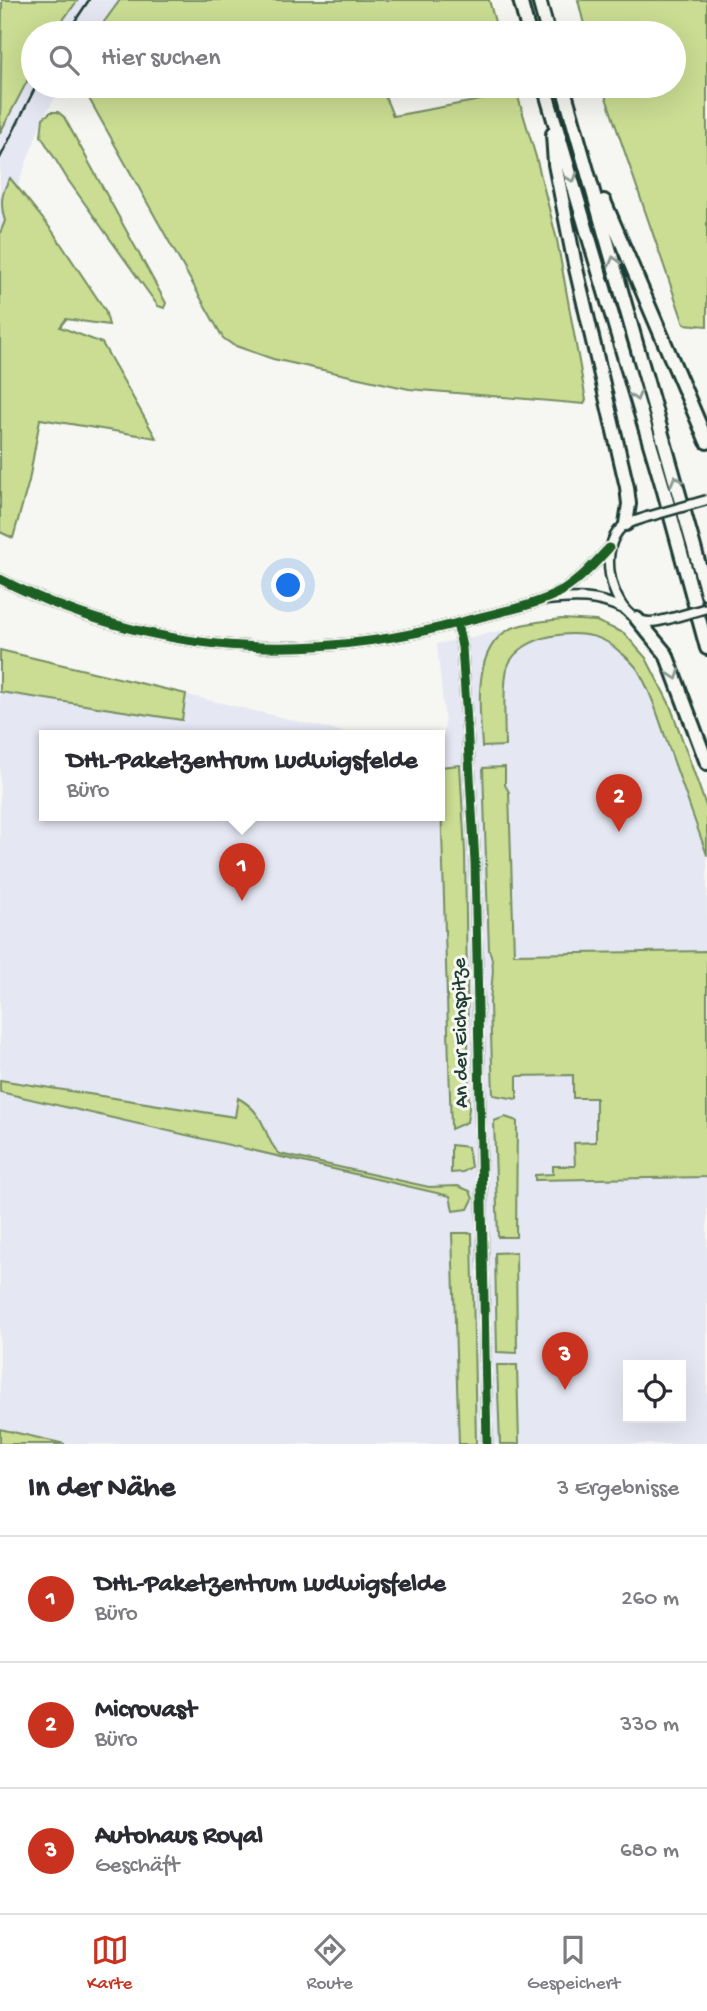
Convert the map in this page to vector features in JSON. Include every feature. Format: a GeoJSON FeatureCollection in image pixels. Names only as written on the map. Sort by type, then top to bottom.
{"type":"FeatureCollection","features":[{"type":"Feature","properties":{"kind":"highway"},"geometry":{"type":"LineString","coordinates":[[520,0],[526,21]]}},
{"type":"Feature","properties":{"kind":"highway"},"geometry":{"type":"LineString","coordinates":[[539,0],[545,21]]}},
{"type":"Feature","properties":{"kind":"highway"},"geometry":{"type":"LineString","coordinates":[[547,98],[590,236],[707,648]]}},
{"type":"Feature","properties":{"kind":"highway"},"geometry":{"type":"LineString","coordinates":[[566,98],[707,593]]}},
{"type":"Feature","properties":{"kind":"highway"},"geometry":{"type":"LineString","coordinates":[[551,113],[555,164],[573,260],[627,487],[629,504],[626,524]]}},
{"type":"Feature","properties":{"kind":"highway"},"geometry":{"type":"LineString","coordinates":[[578,138],[707,442]]}},
{"type":"Feature","properties":{"kind":"highway"},"geometry":{"type":"LineString","coordinates":[[637,620],[667,654],[707,763]]}},
{"type":"Feature","properties":{"kind":"street"},"geometry":{"type":"LineString","coordinates":[[0,579],[67,608],[125,627],[181,639],[222,645],[290,648],[349,645],[405,636],[537,601],[563,590],[591,568],[626,524],[707,500]]}},
{"type":"Feature","properties":{"kind":"street"},"geometry":{"type":"LineString","coordinates":[[609,548],[608,561],[623,609]]}},
{"type":"Feature","properties":{"kind":"street"},"geometry":{"type":"LineString","coordinates":[[537,601],[586,597],[607,601],[637,620],[650,622],[707,608]]}},
{"type":"Feature","properties":{"kind":"street","name":"An der Eichspitze"},"geometry":{"type":"LineString","coordinates":[[457,623],[462,647],[467,707],[475,863],[487,1444]]}},
{"type":"Feature","properties":{"kind":"shaded area"},"geometry":{"type":"Polygon","coordinates":[[[78,0],[119,0],[104,21],[62,21],[78,0]]]}},
{"type":"Feature","properties":{"kind":"shaded area"},"geometry":{"type":"Polygon","coordinates":[[[21,93],[21,98],[55,98],[43,118],[0,233],[0,133],[21,93]]]}},
{"type":"Feature","properties":{"kind":"shaded area"},"geometry":{"type":"Polygon","coordinates":[[[598,623],[665,698],[707,805],[707,1444],[0,1444],[0,650],[334,730],[39,730],[39,821],[445,821],[445,724],[437,644],[526,626],[598,623]]]}},
{"type":"Feature","properties":{"kind":"green space"},"geometry":{"type":"Polygon","coordinates":[[[2,0],[78,0],[62,21],[21,21],[21,93],[0,133],[2,0]]]}},
{"type":"Feature","properties":{"kind":"green space"},"geometry":{"type":"Polygon","coordinates":[[[120,0],[489,0],[495,21],[105,21],[120,0]]]}},
{"type":"Feature","properties":{"kind":"green space"},"geometry":{"type":"Polygon","coordinates":[[[578,0],[707,0],[707,326],[684,324],[606,98],[686,98],[686,21],[583,21],[578,0]]]}},
{"type":"Feature","properties":{"kind":"green space"},"geometry":{"type":"Polygon","coordinates":[[[89,98],[386,98],[393,116],[491,98],[518,98],[557,240],[586,400],[584,404],[409,389],[273,359],[233,345],[223,338],[89,98]]]}},
{"type":"Feature","properties":{"kind":"green space"},"geometry":{"type":"Polygon","coordinates":[[[51,112],[58,112],[64,117],[166,303],[164,308],[158,306],[68,180],[41,136],[43,118],[51,112]]]}},
{"type":"Feature","properties":{"kind":"green space"},"geometry":{"type":"Polygon","coordinates":[[[10,178],[51,229],[105,310],[109,325],[66,319],[60,327],[102,343],[156,438],[40,419],[29,481],[13,538],[0,532],[0,233],[5,221],[2,209],[3,194],[10,178]]]}},
{"type":"Feature","properties":{"kind":"green space"},"geometry":{"type":"Polygon","coordinates":[[[561,619],[596,621],[624,633],[646,658],[670,705],[707,809],[707,855],[647,688],[635,666],[607,642],[582,634],[567,634],[537,640],[525,646],[515,655],[506,673],[505,746],[482,747],[481,678],[492,645],[503,634],[518,626],[561,619]]]}},
{"type":"Feature","properties":{"kind":"green space"},"geometry":{"type":"Polygon","coordinates":[[[0,650],[186,694],[182,720],[0,692],[0,650]]]}},
{"type":"Feature","properties":{"kind":"green space"},"geometry":{"type":"Polygon","coordinates":[[[460,765],[465,852],[469,1109],[467,1122],[451,1129],[442,821],[445,821],[445,766],[460,765]]]}},
{"type":"Feature","properties":{"kind":"green space"},"geometry":{"type":"Polygon","coordinates":[[[505,767],[505,785],[509,792],[514,954],[707,951],[707,1177],[535,1180],[535,1175],[553,1174],[553,1166],[575,1166],[574,1143],[596,1142],[596,1098],[573,1098],[573,1075],[517,1076],[517,1099],[493,1095],[490,1005],[493,970],[489,950],[483,768],[505,767]]]}},
{"type":"Feature","properties":{"kind":"green space"},"geometry":{"type":"Polygon","coordinates":[[[0,1080],[235,1117],[238,1098],[255,1112],[280,1154],[429,1187],[458,1186],[470,1191],[473,1199],[468,1209],[453,1211],[450,1196],[0,1092],[0,1080]]]}},
{"type":"Feature","properties":{"kind":"green space"},"geometry":{"type":"Polygon","coordinates":[[[505,1117],[517,1121],[516,1237],[498,1237],[494,1121],[505,1117]]]}},
{"type":"Feature","properties":{"kind":"green space"},"geometry":{"type":"Polygon","coordinates":[[[451,1145],[468,1147],[471,1167],[463,1172],[451,1173],[451,1145]]]}},
{"type":"Feature","properties":{"kind":"green space"},"geometry":{"type":"Polygon","coordinates":[[[452,1233],[472,1233],[476,1444],[459,1444],[452,1233]]]}},
{"type":"Feature","properties":{"kind":"green space"},"geometry":{"type":"Polygon","coordinates":[[[516,1252],[517,1353],[497,1352],[495,1253],[516,1252]]]}},
{"type":"Feature","properties":{"kind":"green space"},"geometry":{"type":"Polygon","coordinates":[[[497,1365],[517,1365],[519,1444],[500,1444],[497,1365]]]}},
{"type":"Feature","properties":{"kind":"green space"},"geometry":{"type":"Polygon","coordinates":[[[0,1429],[65,1444],[0,1444],[0,1429]]]}},
{"type":"Feature","properties":{"kind":"railway"},"geometry":{"type":"LineString","coordinates":[[75,21],[89,0]]}},
{"type":"Feature","properties":{"kind":"railway"},"geometry":{"type":"LineString","coordinates":[[0,158],[30,98]]}},
{"type":"Feature","properties":{"kind":"cycle path"},"geometry":{"type":"LineString","coordinates":[[0,579],[56,604],[113,624],[170,637],[228,645],[287,647],[346,644],[405,635],[551,597],[569,587],[609,548]]}},
{"type":"Feature","properties":{"kind":"cycle path"},"geometry":{"type":"LineString","coordinates":[[457,623],[462,647],[475,863],[487,1444]]}},
{"type":"Feature","properties":{"kind":"place","name":"Microvast"},"geometry":{"type":"Point","coordinates":[619,832]}},
{"type":"Feature","properties":{"kind":"place","name":"DHL-Paketzentrum Ludwigsfelde"},"geometry":{"type":"Point","coordinates":[242,901]}},
{"type":"Feature","properties":{"kind":"place","name":"Autohaus Royal"},"geometry":{"type":"Point","coordinates":[565,1390]}}]}
